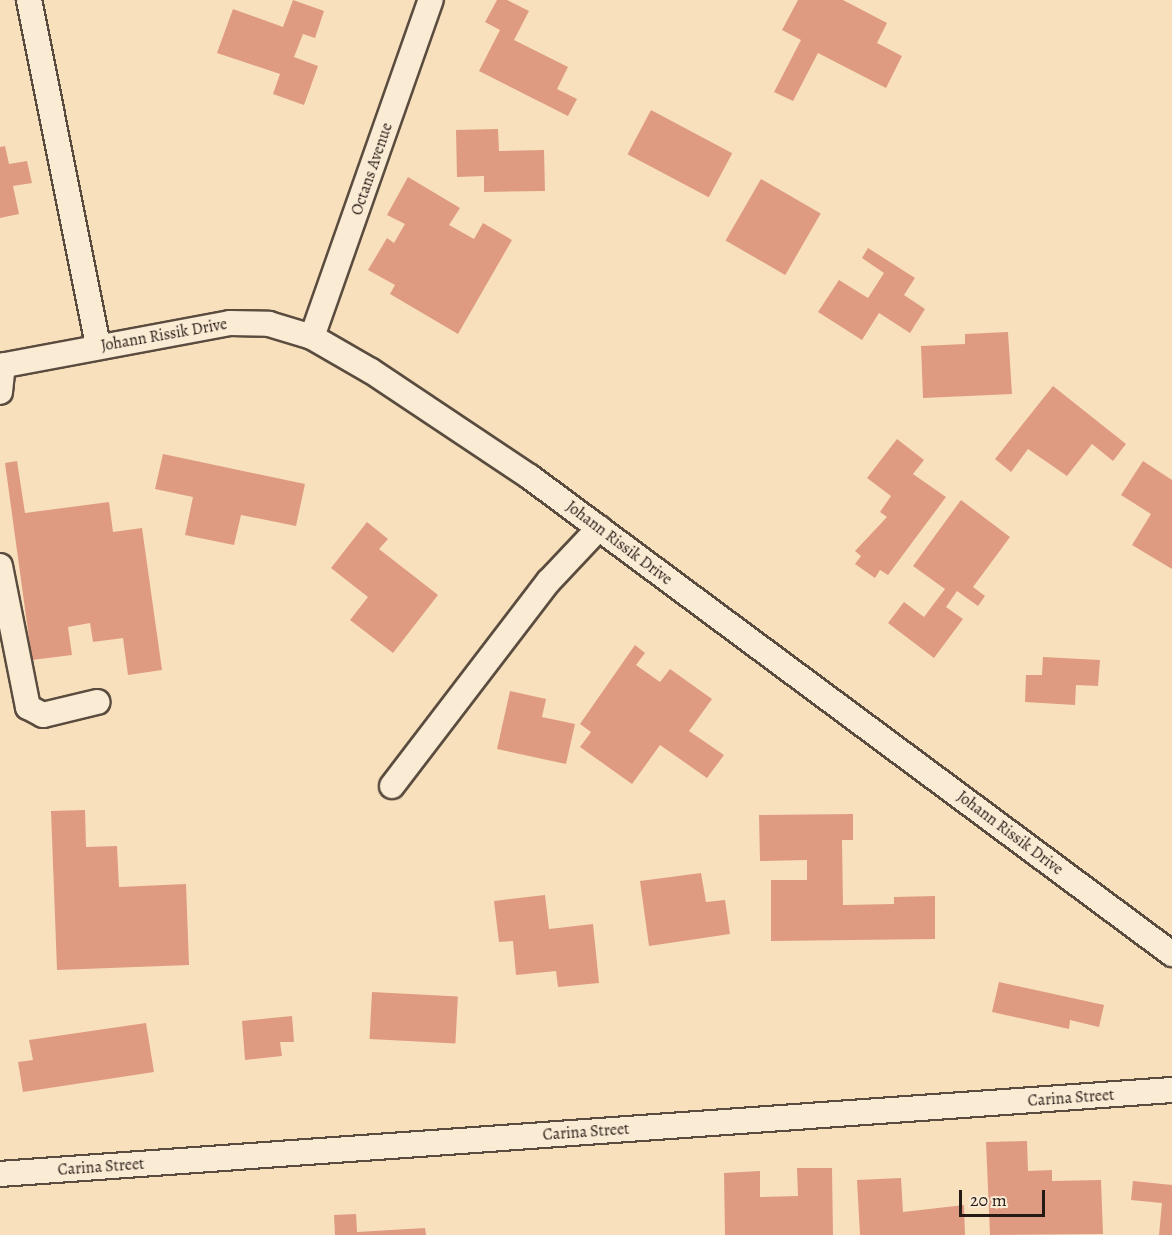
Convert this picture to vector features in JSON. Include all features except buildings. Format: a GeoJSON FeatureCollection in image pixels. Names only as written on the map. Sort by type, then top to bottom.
{"type":"FeatureCollection","features":[{"type":"Feature","properties":{"kind":"street"},"geometry":{"type":"LineString","coordinates":[[29,0],[98,345]]}},
{"type":"Feature","properties":{"kind":"street","name":"Octans Avenue"},"geometry":{"type":"LineString","coordinates":[[312,337],[431,0]]}},
{"type":"Feature","properties":{"kind":"street","name":"Johann Rissik Drive"},"geometry":{"type":"LineString","coordinates":[[2,366],[98,345],[230,323],[269,324],[312,337],[371,371],[599,528],[1172,954]]}},
{"type":"Feature","properties":{"kind":"street"},"geometry":{"type":"LineString","coordinates":[[0,392],[2,366]]}},
{"type":"Feature","properties":{"kind":"street"},"geometry":{"type":"LineString","coordinates":[[392,786],[549,581],[599,528]]}},
{"type":"Feature","properties":{"kind":"street"},"geometry":{"type":"LineString","coordinates":[[0,566],[28,707],[44,716],[97,702]]}},
{"type":"Feature","properties":{"kind":"street","name":"Carina Street"},"geometry":{"type":"LineString","coordinates":[[0,1174],[1172,1090]]}}]}
